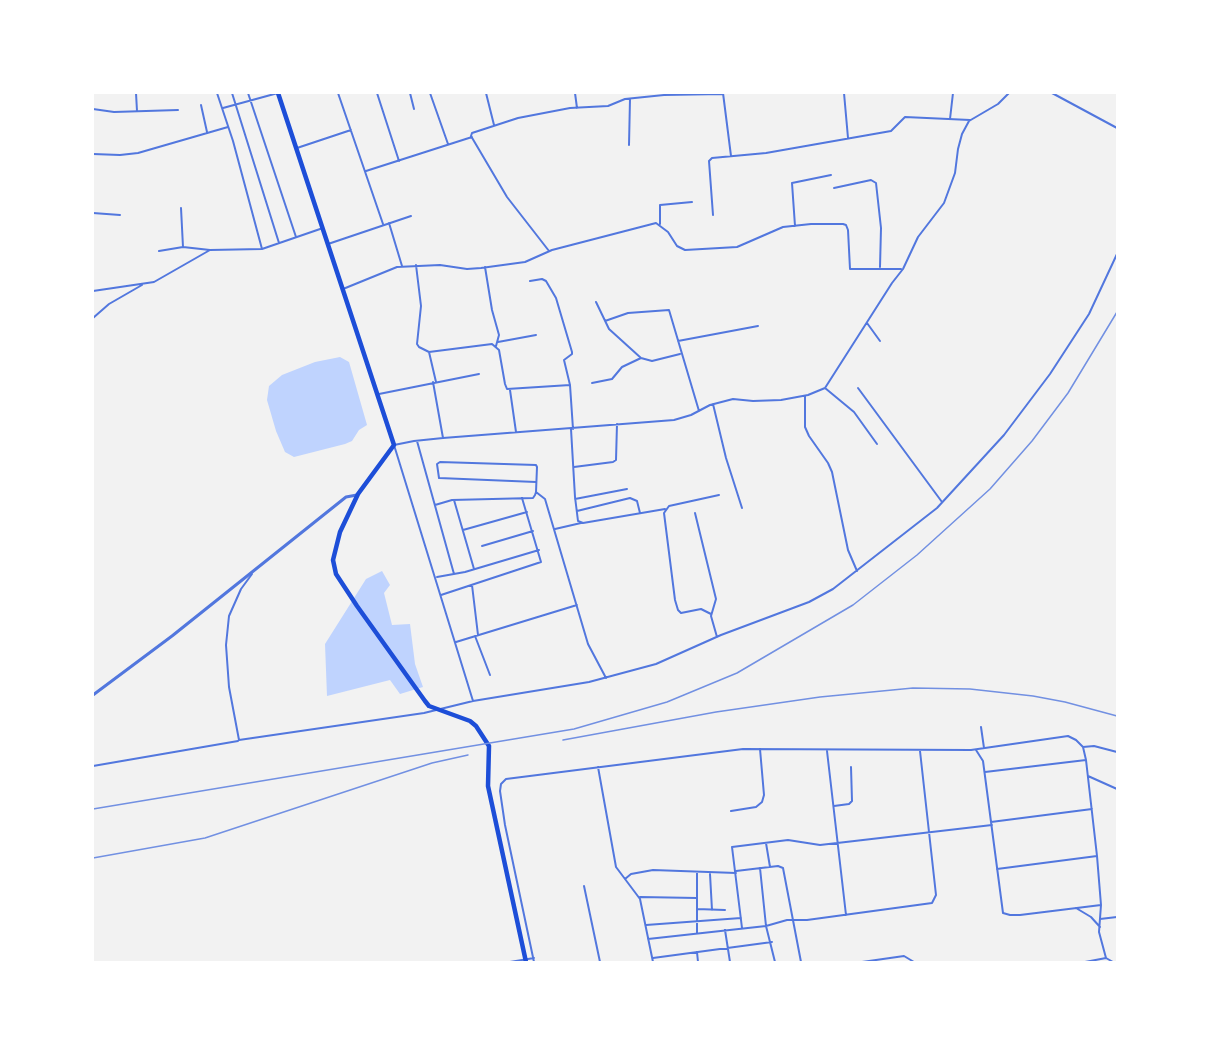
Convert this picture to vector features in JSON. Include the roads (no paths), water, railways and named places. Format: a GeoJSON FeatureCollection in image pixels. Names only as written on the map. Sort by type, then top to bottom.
{"type":"FeatureCollection","features":[{"type":"Feature","properties":{"kind":"highway"},"geometry":{"type":"LineString","coordinates":[[278,93],[394,446],[358,494],[340,532],[333,560],[336,574],[429,706],[470,721],[489,746],[488,786],[526,962]]}},
{"type":"Feature","properties":{"kind":"street"},"geometry":{"type":"LineString","coordinates":[[136,93],[137,111]]}},
{"type":"Feature","properties":{"kind":"street"},"geometry":{"type":"LineString","coordinates":[[217,93],[262,249]]}},
{"type":"Feature","properties":{"kind":"street"},"geometry":{"type":"LineString","coordinates":[[232,93],[279,243]]}},
{"type":"Feature","properties":{"kind":"street"},"geometry":{"type":"LineString","coordinates":[[248,93],[296,237]]}},
{"type":"Feature","properties":{"kind":"street"},"geometry":{"type":"LineString","coordinates":[[222,108],[278,93]]}},
{"type":"Feature","properties":{"kind":"street"},"geometry":{"type":"LineString","coordinates":[[338,93],[384,224]]}},
{"type":"Feature","properties":{"kind":"street"},"geometry":{"type":"LineString","coordinates":[[377,93],[399,161]]}},
{"type":"Feature","properties":{"kind":"street"},"geometry":{"type":"LineString","coordinates":[[410,93],[414,109]]}},
{"type":"Feature","properties":{"kind":"street"},"geometry":{"type":"LineString","coordinates":[[430,93],[448,145]]}},
{"type":"Feature","properties":{"kind":"street"},"geometry":{"type":"LineString","coordinates":[[486,93],[494,126]]}},
{"type":"Feature","properties":{"kind":"street"},"geometry":{"type":"LineString","coordinates":[[575,93],[577,108]]}},
{"type":"Feature","properties":{"kind":"street"},"geometry":{"type":"LineString","coordinates":[[634,93],[636,98]]}},
{"type":"Feature","properties":{"kind":"street"},"geometry":{"type":"LineString","coordinates":[[844,93],[848,139]]}},
{"type":"Feature","properties":{"kind":"street"},"geometry":{"type":"LineString","coordinates":[[950,119],[953,93]]}},
{"type":"Feature","properties":{"kind":"street"},"geometry":{"type":"LineString","coordinates":[[472,702],[394,446],[443,438],[674,420],[713,404],[733,399],[781,400],[805,396],[825,388],[903,269],[918,237],[944,203],[956,173],[962,134],[970,120],[998,104],[1009,93]]}},
{"type":"Feature","properties":{"kind":"street"},"geometry":{"type":"LineString","coordinates":[[1052,93],[1117,128]]}},
{"type":"Feature","properties":{"kind":"street"},"geometry":{"type":"LineString","coordinates":[[365,171],[472,137],[472,134],[518,118],[577,108],[608,106],[630,99],[664,95],[723,94],[731,157]]}},
{"type":"Feature","properties":{"kind":"street"},"geometry":{"type":"LineString","coordinates":[[629,145],[630,99]]}},
{"type":"Feature","properties":{"kind":"street"},"geometry":{"type":"LineString","coordinates":[[201,105],[208,133]]}},
{"type":"Feature","properties":{"kind":"street"},"geometry":{"type":"LineString","coordinates":[[93,109],[106,112],[178,110]]}},
{"type":"Feature","properties":{"kind":"street"},"geometry":{"type":"LineString","coordinates":[[712,215],[709,161],[712,158],[848,139],[892,130],[905,117],[970,120]]}},
{"type":"Feature","properties":{"kind":"street"},"geometry":{"type":"LineString","coordinates":[[93,154],[138,153],[228,127]]}},
{"type":"Feature","properties":{"kind":"street"},"geometry":{"type":"LineString","coordinates":[[297,148],[351,130]]}},
{"type":"Feature","properties":{"kind":"street"},"geometry":{"type":"LineString","coordinates":[[472,137],[507,197],[549,251]]}},
{"type":"Feature","properties":{"kind":"street"},"geometry":{"type":"LineString","coordinates":[[795,226],[792,183],[831,175]]}},
{"type":"Feature","properties":{"kind":"street"},"geometry":{"type":"LineString","coordinates":[[834,188],[871,180],[878,185],[881,228],[880,269]]}},
{"type":"Feature","properties":{"kind":"street"},"geometry":{"type":"LineString","coordinates":[[692,202],[660,205],[660,224],[677,246],[685,250],[736,247],[771,231],[795,226],[846,225],[850,269],[903,269]]}},
{"type":"Feature","properties":{"kind":"street"},"geometry":{"type":"LineString","coordinates":[[181,208],[183,248]]}},
{"type":"Feature","properties":{"kind":"street"},"geometry":{"type":"LineString","coordinates":[[93,213],[120,215]]}},
{"type":"Feature","properties":{"kind":"street"},"geometry":{"type":"LineString","coordinates":[[328,244],[411,216]]}},
{"type":"Feature","properties":{"kind":"street"},"geometry":{"type":"LineString","coordinates":[[388,223],[403,267]]}},
{"type":"Feature","properties":{"kind":"street"},"geometry":{"type":"LineString","coordinates":[[343,289],[403,267],[416,265],[441,265],[467,269],[525,262],[549,251],[646,225],[660,224]]}},
{"type":"Feature","properties":{"kind":"street"},"geometry":{"type":"LineString","coordinates":[[159,251],[183,248],[262,249],[323,228]]}},
{"type":"Feature","properties":{"kind":"street"},"geometry":{"type":"LineString","coordinates":[[93,291],[154,282],[210,250]]}},
{"type":"Feature","properties":{"kind":"street"},"geometry":{"type":"LineString","coordinates":[[93,766],[238,740],[383,720],[589,682],[656,663],[809,602],[833,589],[910,530],[942,502],[1004,435],[1050,374],[1089,314],[1117,254]]}},
{"type":"Feature","properties":{"kind":"street"},"geometry":{"type":"LineString","coordinates":[[416,265],[421,311],[417,344],[419,347],[429,352],[497,344],[536,335]]}},
{"type":"Feature","properties":{"kind":"street"},"geometry":{"type":"LineString","coordinates":[[485,267],[492,310],[499,335],[497,344],[505,384],[510,390],[516,432]]}},
{"type":"Feature","properties":{"kind":"street"},"geometry":{"type":"LineString","coordinates":[[530,281],[544,280],[556,298],[572,352],[564,360],[570,385],[576,511],[577,520],[581,523]]}},
{"type":"Feature","properties":{"kind":"street"},"geometry":{"type":"LineString","coordinates":[[93,318],[109,304],[144,284]]}},
{"type":"Feature","properties":{"kind":"street"},"geometry":{"type":"LineString","coordinates":[[596,302],[614,335],[640,358],[652,361],[681,354]]}},
{"type":"Feature","properties":{"kind":"street"},"geometry":{"type":"LineString","coordinates":[[605,321],[628,313],[669,310],[699,411]]}},
{"type":"Feature","properties":{"kind":"street"},"geometry":{"type":"LineString","coordinates":[[867,323],[880,341]]}},
{"type":"Feature","properties":{"kind":"street"},"geometry":{"type":"LineString","coordinates":[[678,341],[758,326]]}},
{"type":"Feature","properties":{"kind":"street"},"geometry":{"type":"LineString","coordinates":[[429,352],[443,438]]}},
{"type":"Feature","properties":{"kind":"street"},"geometry":{"type":"LineString","coordinates":[[592,383],[612,379],[622,368],[640,358]]}},
{"type":"Feature","properties":{"kind":"street"},"geometry":{"type":"LineString","coordinates":[[378,394],[479,374]]}},
{"type":"Feature","properties":{"kind":"street"},"geometry":{"type":"LineString","coordinates":[[510,390],[570,385]]}},
{"type":"Feature","properties":{"kind":"street"},"geometry":{"type":"LineString","coordinates":[[825,388],[854,412],[877,444]]}},
{"type":"Feature","properties":{"kind":"street"},"geometry":{"type":"LineString","coordinates":[[858,388],[942,502]]}},
{"type":"Feature","properties":{"kind":"street"},"geometry":{"type":"LineString","coordinates":[[805,396],[805,427],[808,436],[828,463],[836,483],[848,550],[857,571]]}},
{"type":"Feature","properties":{"kind":"street"},"geometry":{"type":"LineString","coordinates":[[713,404],[726,458],[742,508]]}},
{"type":"Feature","properties":{"kind":"street"},"geometry":{"type":"LineString","coordinates":[[574,467],[616,460],[617,424]]}},
{"type":"Feature","properties":{"kind":"street"},"geometry":{"type":"LineString","coordinates":[[417,441],[454,574]]}},
{"type":"Feature","properties":{"kind":"street"},"geometry":{"type":"LineString","coordinates":[[435,505],[454,500],[534,497],[536,492],[537,467],[536,465],[440,462],[437,464],[439,478],[536,482]]}},
{"type":"Feature","properties":{"kind":"street"},"geometry":{"type":"LineString","coordinates":[[575,499],[627,489]]}},
{"type":"Feature","properties":{"kind":"street"},"geometry":{"type":"LineString","coordinates":[[536,492],[545,499],[590,649],[606,678]]}},
{"type":"Feature","properties":{"kind":"street"},"geometry":{"type":"LineString","coordinates":[[93,695],[172,636],[346,497],[358,494]]}},
{"type":"Feature","properties":{"kind":"street"},"geometry":{"type":"LineString","coordinates":[[554,530],[581,523],[665,509],[669,506],[719,495]]}},
{"type":"Feature","properties":{"kind":"street"},"geometry":{"type":"LineString","coordinates":[[441,595],[540,563],[542,560],[522,498]]}},
{"type":"Feature","properties":{"kind":"street"},"geometry":{"type":"LineString","coordinates":[[576,511],[630,498],[637,501],[640,513]]}},
{"type":"Feature","properties":{"kind":"street"},"geometry":{"type":"LineString","coordinates":[[454,500],[474,569]]}},
{"type":"Feature","properties":{"kind":"street"},"geometry":{"type":"LineString","coordinates":[[665,509],[678,610],[681,613],[701,609],[711,614]]}},
{"type":"Feature","properties":{"kind":"street"},"geometry":{"type":"LineString","coordinates":[[463,530],[527,512]]}},
{"type":"Feature","properties":{"kind":"street"},"geometry":{"type":"LineString","coordinates":[[695,513],[716,599],[711,614],[717,637]]}},
{"type":"Feature","properties":{"kind":"street"},"geometry":{"type":"LineString","coordinates":[[483,546],[533,531]]}},
{"type":"Feature","properties":{"kind":"street"},"geometry":{"type":"LineString","coordinates":[[436,578],[539,550]]}},
{"type":"Feature","properties":{"kind":"street"},"geometry":{"type":"LineString","coordinates":[[238,740],[229,687],[226,645],[229,616],[241,589],[256,569]]}},
{"type":"Feature","properties":{"kind":"street"},"geometry":{"type":"LineString","coordinates":[[472,585],[476,635],[490,675]]}},
{"type":"Feature","properties":{"kind":"street"},"geometry":{"type":"LineString","coordinates":[[455,642],[577,605]]}},
{"type":"Feature","properties":{"kind":"street"},"geometry":{"type":"LineString","coordinates":[[981,727],[984,748]]}},
{"type":"Feature","properties":{"kind":"street"},"geometry":{"type":"LineString","coordinates":[[510,962],[534,960],[505,825],[500,791],[501,784],[506,779],[744,749],[920,751],[975,749],[1068,736],[1083,747],[1086,760],[1097,856],[1101,905],[1100,927],[1106,958]]}},
{"type":"Feature","properties":{"kind":"street"},"geometry":{"type":"LineString","coordinates":[[1083,747],[1094,746],[1117,752]]}},
{"type":"Feature","properties":{"kind":"street"},"geometry":{"type":"LineString","coordinates":[[731,811],[756,807],[762,802],[764,795],[760,749]]}},
{"type":"Feature","properties":{"kind":"street"},"geometry":{"type":"LineString","coordinates":[[975,749],[983,761],[985,772],[1003,913],[1020,915],[1101,905]]}},
{"type":"Feature","properties":{"kind":"street"},"geometry":{"type":"LineString","coordinates":[[827,750],[846,915]]}},
{"type":"Feature","properties":{"kind":"street"},"geometry":{"type":"LineString","coordinates":[[648,939],[926,905],[935,900],[920,751]]}},
{"type":"Feature","properties":{"kind":"street"},"geometry":{"type":"LineString","coordinates":[[985,772],[1086,760]]}},
{"type":"Feature","properties":{"kind":"street"},"geometry":{"type":"LineString","coordinates":[[598,767],[616,867],[638,897],[653,962]]}},
{"type":"Feature","properties":{"kind":"street"},"geometry":{"type":"LineString","coordinates":[[834,806],[849,804],[852,801],[851,767]]}},
{"type":"Feature","properties":{"kind":"street"},"geometry":{"type":"LineString","coordinates":[[1088,776],[1117,789]]}},
{"type":"Feature","properties":{"kind":"street"},"geometry":{"type":"LineString","coordinates":[[742,928],[732,847],[788,840],[820,846],[929,834],[1092,809]]}},
{"type":"Feature","properties":{"kind":"street"},"geometry":{"type":"LineString","coordinates":[[766,842],[770,867]]}},
{"type":"Feature","properties":{"kind":"street"},"geometry":{"type":"LineString","coordinates":[[997,869],[1097,856]]}},
{"type":"Feature","properties":{"kind":"street"},"geometry":{"type":"LineString","coordinates":[[625,879],[631,874],[653,870],[710,873],[778,866],[783,868],[801,962]]}},
{"type":"Feature","properties":{"kind":"street"},"geometry":{"type":"LineString","coordinates":[[760,868],[766,926],[772,942],[775,962]]}},
{"type":"Feature","properties":{"kind":"street"},"geometry":{"type":"LineString","coordinates":[[697,872],[697,933]]}},
{"type":"Feature","properties":{"kind":"street"},"geometry":{"type":"LineString","coordinates":[[710,873],[712,910]]}},
{"type":"Feature","properties":{"kind":"street"},"geometry":{"type":"LineString","coordinates":[[584,886],[600,962]]}},
{"type":"Feature","properties":{"kind":"street"},"geometry":{"type":"LineString","coordinates":[[638,897],[697,898]]}},
{"type":"Feature","properties":{"kind":"street"},"geometry":{"type":"LineString","coordinates":[[1076,908],[1091,917],[1100,927]]}},
{"type":"Feature","properties":{"kind":"street"},"geometry":{"type":"LineString","coordinates":[[697,909],[725,910]]}},
{"type":"Feature","properties":{"kind":"street"},"geometry":{"type":"LineString","coordinates":[[1100,919],[1117,917]]}},
{"type":"Feature","properties":{"kind":"street"},"geometry":{"type":"LineString","coordinates":[[646,925],[741,918]]}},
{"type":"Feature","properties":{"kind":"street"},"geometry":{"type":"LineString","coordinates":[[725,930],[730,962]]}},
{"type":"Feature","properties":{"kind":"street"},"geometry":{"type":"LineString","coordinates":[[652,958],[772,942]]}},
{"type":"Feature","properties":{"kind":"street"},"geometry":{"type":"LineString","coordinates":[[697,952],[698,962]]}},
{"type":"Feature","properties":{"kind":"street"},"geometry":{"type":"LineString","coordinates":[[862,962],[904,956],[914,962]]}},
{"type":"Feature","properties":{"kind":"street"},"geometry":{"type":"LineString","coordinates":[[1085,962],[1106,958],[1113,962]]}},
{"type":"Feature","properties":{"kind":"water"},"geometry":{"type":"Polygon","coordinates":[[[340,357],[349,362],[367,425],[359,430],[352,441],[294,457],[285,452],[276,431],[267,400],[269,386],[282,375],[315,362],[340,357]]]}},
{"type":"Feature","properties":{"kind":"water"},"geometry":{"type":"Polygon","coordinates":[[[382,571],[390,585],[384,593],[392,625],[410,624],[415,664],[423,687],[400,694],[390,680],[327,696],[325,644],[366,579],[382,571]]]}},
{"type":"Feature","properties":{"kind":"railway"},"geometry":{"type":"LineString","coordinates":[[93,809],[574,729],[667,702],[737,673],[853,605],[917,555],[990,489],[1032,441],[1068,393],[1117,312]]}},
{"type":"Feature","properties":{"kind":"railway"},"geometry":{"type":"LineString","coordinates":[[563,740],[716,712],[820,697],[913,688],[970,689],[1033,696],[1117,716]]}},
{"type":"Feature","properties":{"kind":"railway"},"geometry":{"type":"LineString","coordinates":[[93,858],[205,838],[432,763],[468,755]]}}]}
